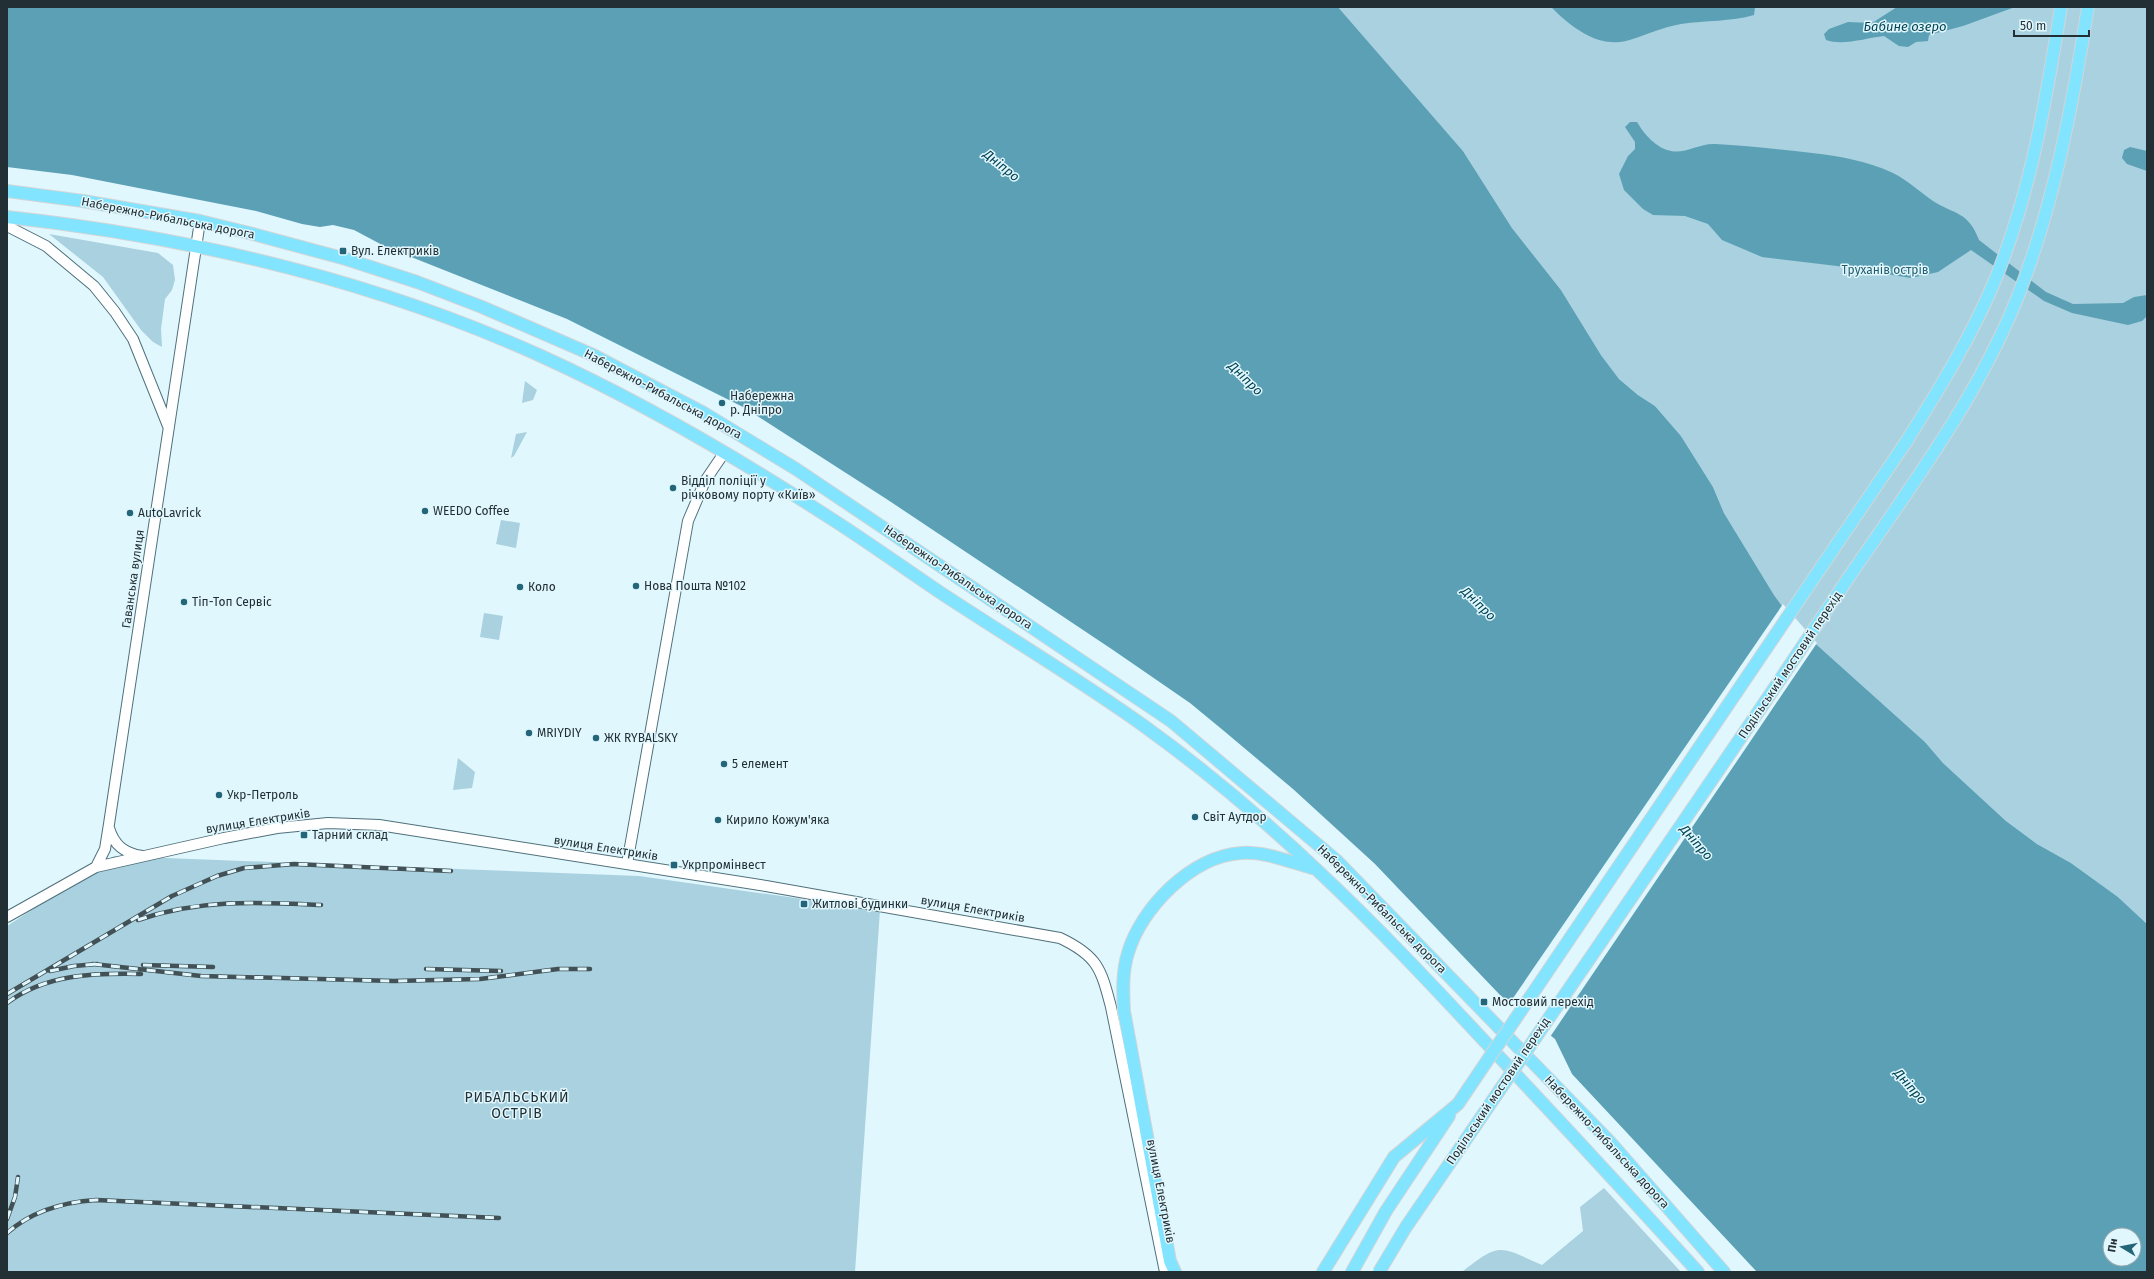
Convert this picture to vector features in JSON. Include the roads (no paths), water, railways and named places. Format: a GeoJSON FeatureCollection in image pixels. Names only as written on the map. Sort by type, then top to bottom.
{"type":"FeatureCollection","features":[{"type":"Feature","properties":{"kind":"main road","name":"Подільський мостовий перехід"},"geometry":{"type":"LineString","coordinates":[[1352,1272],[1386,1211],[1906,442],[1949,372],[1995,281],[2020,207],[2045,103],[2061,7]]}},
{"type":"Feature","properties":{"kind":"main road","name":"Подільський мостовий перехід"},"geometry":{"type":"LineString","coordinates":[[1379,1272],[1423,1202],[1815,630],[1922,471],[1976,384],[2016,302],[2046,214],[2071,113],[2088,7]]}},
{"type":"Feature","properties":{"kind":"main road","name":"Набережно-Рибальська дорога"},"geometry":{"type":"LineString","coordinates":[[7,191],[83,201],[200,221],[331,255],[417,282],[538,330],[637,378],[702,412],[796,469],[1172,721],[1336,860],[1611,1143],[1724,1272]]}},
{"type":"Feature","properties":{"kind":"main road","name":"Набережно-Рибальська дорога"},"geometry":{"type":"LineString","coordinates":[[7,217],[81,226],[240,255],[408,304],[539,355],[596,382],[724,453],[829,517],[939,592],[1143,725],[1193,763],[1317,870],[1412,964],[1593,1156],[1698,1272]]}},
{"type":"Feature","properties":{"kind":"main road"},"geometry":{"type":"LineString","coordinates":[[1175,1272],[1170,1261],[1124,1011],[1125,963],[1138,928],[1161,897],[1179,881],[1206,862],[1224,856],[1251,853],[1317,870]]}},
{"type":"Feature","properties":{"kind":"main road"},"geometry":{"type":"LineString","coordinates":[[1323,1272],[1394,1156],[1458,1104]]}},
{"type":"Feature","properties":{"kind":"street","name":"Гаванська вулиця"},"geometry":{"type":"LineString","coordinates":[[96,867],[105,849],[109,827],[168,426],[200,221]]}},
{"type":"Feature","properties":{"kind":"street"},"geometry":{"type":"LineString","coordinates":[[7,226],[46,246],[94,286],[115,312],[133,339],[168,426]]}},
{"type":"Feature","properties":{"kind":"street"},"geometry":{"type":"LineString","coordinates":[[627,864],[688,521],[705,481],[724,453]]}},
{"type":"Feature","properties":{"kind":"street","name":"вулиця Електриків"},"geometry":{"type":"LineString","coordinates":[[7,917],[96,867],[257,832],[328,823],[379,825],[627,864],[989,924],[1060,938],[1086,953],[1097,964],[1111,1007],[1166,1272]]}},
{"type":"Feature","properties":{"kind":"street","name":"вулиця Електриків"},"geometry":{"type":"LineString","coordinates":[[109,827],[114,840],[121,849],[146,857]]}},
{"type":"Feature","properties":{"kind":"water","name":"Дніпро"},"geometry":{"type":"Polygon","coordinates":[[[7,7],[1338,7],[1463,151],[1512,228],[1561,290],[1601,355],[1619,379],[1638,395],[1655,406],[1681,436],[1713,487],[1724,513],[1774,595],[1788,614],[1817,645],[1925,742],[1943,763],[2006,821],[2037,844],[2071,863],[2118,897],[2147,924],[2147,1272],[1757,1272],[1572,1074],[1555,1039],[1500,995],[1375,864],[1293,789],[1190,703],[888,500],[745,408],[567,319],[386,247],[354,230],[333,225],[320,227],[302,224],[256,211],[72,175],[7,167],[7,7]]]}},
{"type":"Feature","properties":{"kind":"water"},"geometry":{"type":"Polygon","coordinates":[[[1551,7],[1755,7],[1754,15],[1727,20],[1681,24],[1667,27],[1626,41],[1615,42],[1605,41],[1585,34],[1575,28],[1551,7]]]}},
{"type":"Feature","properties":{"kind":"water","name":"Бабине озеро"},"geometry":{"type":"Polygon","coordinates":[[[1897,7],[2015,7],[1963,26],[1929,35],[1928,41],[1916,42],[1908,47],[1899,46],[1884,36],[1847,42],[1833,42],[1826,40],[1824,34],[1829,29],[1848,22],[1872,23],[1897,7]]]}},
{"type":"Feature","properties":{"kind":"water"},"geometry":{"type":"Polygon","coordinates":[[[1630,122],[1637,122],[1655,144],[1676,152],[1704,145],[1715,144],[1787,150],[1833,156],[1863,162],[1883,169],[1898,176],[1941,206],[1960,215],[1970,224],[1979,240],[2046,292],[2073,304],[2123,303],[2134,297],[2147,295],[2147,316],[2142,321],[2128,325],[2072,313],[2044,301],[1971,250],[1938,272],[1911,278],[1837,266],[1762,257],[1722,240],[1708,224],[1685,216],[1653,215],[1643,209],[1624,190],[1619,174],[1628,156],[1635,149],[1635,142],[1625,127],[1630,122]]]}},
{"type":"Feature","properties":{"kind":"water"},"geometry":{"type":"Polygon","coordinates":[[[2130,147],[2147,151],[2147,171],[2127,164],[2122,158],[2124,150],[2130,147]]]}},
{"type":"Feature","properties":{"kind":"railway"},"geometry":{"type":"LineString","coordinates":[[7,994],[172,896],[217,876],[244,868],[294,864],[451,871]]}},
{"type":"Feature","properties":{"kind":"railway"},"geometry":{"type":"LineString","coordinates":[[138,920],[161,913],[206,905],[251,903],[321,905]]}},
{"type":"Feature","properties":{"kind":"railway"},"geometry":{"type":"LineString","coordinates":[[93,964],[201,976],[394,981],[480,979],[558,969],[590,969]]}},
{"type":"Feature","properties":{"kind":"railway"},"geometry":{"type":"LineString","coordinates":[[50,971],[74,966],[97,964]]}},
{"type":"Feature","properties":{"kind":"railway"},"geometry":{"type":"LineString","coordinates":[[143,965],[213,967]]}},
{"type":"Feature","properties":{"kind":"railway"},"geometry":{"type":"LineString","coordinates":[[426,969],[501,971]]}},
{"type":"Feature","properties":{"kind":"railway"},"geometry":{"type":"LineString","coordinates":[[7,1003],[22,993],[38,986],[71,977],[105,974],[141,974]]}},
{"type":"Feature","properties":{"kind":"railway"},"geometry":{"type":"LineString","coordinates":[[7,1219],[15,1197],[18,1177]]}},
{"type":"Feature","properties":{"kind":"railway"},"geometry":{"type":"LineString","coordinates":[[7,1233],[17,1225],[38,1213],[72,1203],[96,1200],[499,1218]]}},
{"type":"Feature","properties":{"kind":"place","name":"Вул. Електриків"},"geometry":{"type":"Point","coordinates":[343,251]}},
{"type":"Feature","properties":{"kind":"place","name":"Набережна р. Дніпро"},"geometry":{"type":"Point","coordinates":[722,403]}},
{"type":"Feature","properties":{"kind":"place","name":"Відділ поліції у річковому порту «Київ»"},"geometry":{"type":"Point","coordinates":[673,488]}},
{"type":"Feature","properties":{"kind":"place","name":"WEEDO Coffee"},"geometry":{"type":"Point","coordinates":[425,511]}},
{"type":"Feature","properties":{"kind":"place","name":"AutoLavrick"},"geometry":{"type":"Point","coordinates":[130,513]}},
{"type":"Feature","properties":{"kind":"place","name":"Нова Пошта №102"},"geometry":{"type":"Point","coordinates":[636,586]}},
{"type":"Feature","properties":{"kind":"place","name":"Коло"},"geometry":{"type":"Point","coordinates":[520,587]}},
{"type":"Feature","properties":{"kind":"place","name":"Тіп-Топ Сервіс"},"geometry":{"type":"Point","coordinates":[184,602]}},
{"type":"Feature","properties":{"kind":"place","name":"MRIYDIY"},"geometry":{"type":"Point","coordinates":[529,733]}},
{"type":"Feature","properties":{"kind":"place","name":"ЖК RYBALSKY"},"geometry":{"type":"Point","coordinates":[596,738]}},
{"type":"Feature","properties":{"kind":"place","name":"5 елемент"},"geometry":{"type":"Point","coordinates":[724,764]}},
{"type":"Feature","properties":{"kind":"place","name":"Укр-Петроль"},"geometry":{"type":"Point","coordinates":[219,795]}},
{"type":"Feature","properties":{"kind":"place","name":"Світ Аутдор"},"geometry":{"type":"Point","coordinates":[1195,817]}},
{"type":"Feature","properties":{"kind":"place","name":"Кирило Кожум'яка"},"geometry":{"type":"Point","coordinates":[718,820]}},
{"type":"Feature","properties":{"kind":"place","name":"Тарний склад"},"geometry":{"type":"Point","coordinates":[304,835]}},
{"type":"Feature","properties":{"kind":"place","name":"Укрпромінвест"},"geometry":{"type":"Point","coordinates":[674,865]}},
{"type":"Feature","properties":{"kind":"place","name":"Житлові будинки"},"geometry":{"type":"Point","coordinates":[804,904]}},
{"type":"Feature","properties":{"kind":"place","name":"Мостовий перехід"},"geometry":{"type":"Point","coordinates":[1484,1002]}},
{"type":"Feature","properties":{"kind":"district","name":"РИБАЛЬСЬКИЙ ОСТРІВ"},"geometry":{"type":"Point","coordinates":[517,1106]}},
{"type":"Feature","properties":{"kind":"park label","name":"Труханів острів"},"geometry":{"type":"Point","coordinates":[1885,270]}}]}
